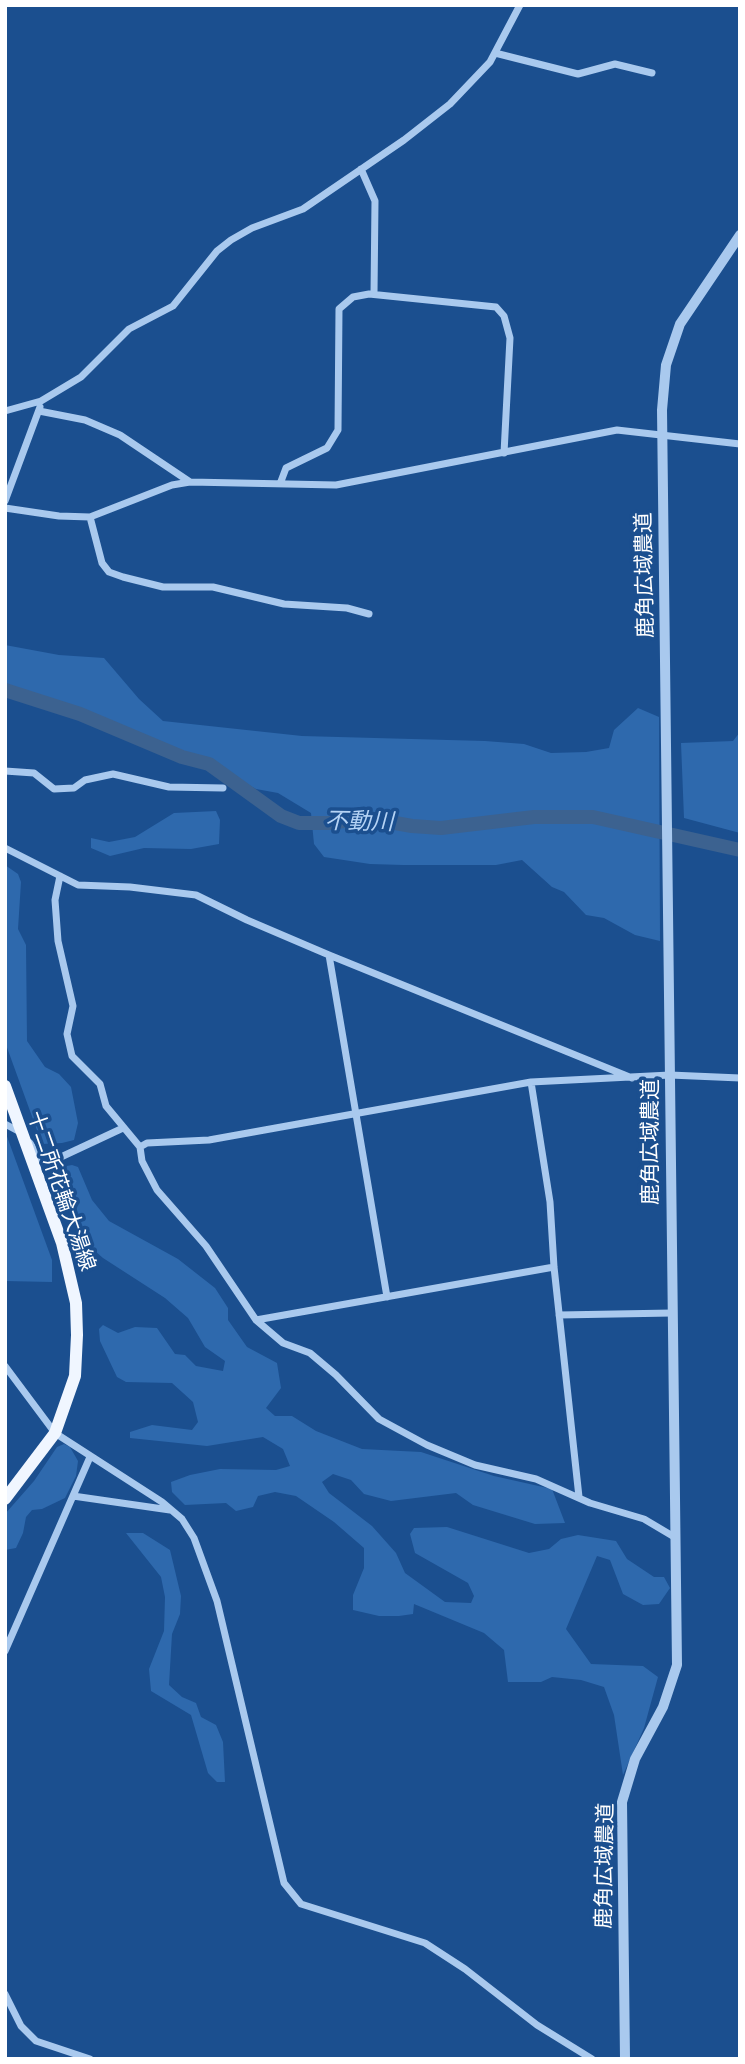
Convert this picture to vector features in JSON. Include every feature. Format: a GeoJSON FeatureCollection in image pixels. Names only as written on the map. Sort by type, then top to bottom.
{"type":"FeatureCollection","features":[{"type":"Feature","properties":{"kind":"main road","name":"十二所花輪大湯線"},"geometry":{"type":"LineString","coordinates":[[5,1086],[62,1243],[76,1303],[75,1376],[55,1433],[6,1497]]}},
{"type":"Feature","properties":{"kind":"street"},"geometry":{"type":"LineString","coordinates":[[5,411],[41,401],[81,377],[129,329],[173,306],[217,251],[231,240],[252,228],[303,209],[450,104],[474,82],[495,53],[520,5]]}},
{"type":"Feature","properties":{"kind":"street"},"geometry":{"type":"LineString","coordinates":[[495,53],[578,74],[615,64],[652,72]]}},
{"type":"Feature","properties":{"kind":"street"},"geometry":{"type":"LineString","coordinates":[[361,169],[375,201],[374,295]]}},
{"type":"Feature","properties":{"kind":"street","name":"鹿角広域農道"},"geometry":{"type":"LineString","coordinates":[[625,2059],[622,1802],[635,1759],[663,1707],[677,1665],[663,436],[665,376],[680,324],[740,235]]}},
{"type":"Feature","properties":{"kind":"street"},"geometry":{"type":"LineString","coordinates":[[279,484],[286,468],[327,448],[338,430],[339,309],[353,296],[374,295],[496,307],[504,316],[510,338],[504,453]]}},
{"type":"Feature","properties":{"kind":"street"},"geometry":{"type":"LineString","coordinates":[[5,501],[41,401]]}},
{"type":"Feature","properties":{"kind":"street"},"geometry":{"type":"LineString","coordinates":[[39,411],[85,420],[120,435],[190,482]]}},
{"type":"Feature","properties":{"kind":"street"},"geometry":{"type":"LineString","coordinates":[[5,508],[59,516],[90,517],[172,485],[190,482],[266,481],[279,484],[336,485],[617,430],[740,444]]}},
{"type":"Feature","properties":{"kind":"street"},"geometry":{"type":"LineString","coordinates":[[90,517],[102,563],[109,572],[123,577],[163,587],[213,587],[284,604],[347,608],[369,614]]}},
{"type":"Feature","properties":{"kind":"street"},"geometry":{"type":"LineString","coordinates":[[5,772],[34,773],[54,789],[74,788],[85,780],[113,774],[169,787],[223,788]]}},
{"type":"Feature","properties":{"kind":"street"},"geometry":{"type":"LineString","coordinates":[[5,848],[79,885],[197,895],[329,955],[632,1078]]}},
{"type":"Feature","properties":{"kind":"street"},"geometry":{"type":"LineString","coordinates":[[60,876],[55,900],[58,941],[73,1006],[66,1034],[72,1056],[100,1084],[106,1106],[140,1147],[142,1161],[157,1190],[206,1247],[256,1320],[283,1343],[310,1353],[336,1374],[379,1419],[475,1465],[536,1479],[590,1503],[644,1519],[676,1538]]}},
{"type":"Feature","properties":{"kind":"street"},"geometry":{"type":"LineString","coordinates":[[329,955],[354,1115],[387,1297]]}},
{"type":"Feature","properties":{"kind":"street"},"geometry":{"type":"LineString","coordinates":[[140,1147],[147,1143],[209,1140],[531,1082],[670,1075],[740,1078]]}},
{"type":"Feature","properties":{"kind":"street"},"geometry":{"type":"LineString","coordinates":[[531,1082],[550,1202],[554,1267],[579,1497]]}},
{"type":"Feature","properties":{"kind":"street"},"geometry":{"type":"LineString","coordinates":[[5,1124],[22,1134],[46,1164],[123,1128]]}},
{"type":"Feature","properties":{"kind":"street"},"geometry":{"type":"LineString","coordinates":[[256,1320],[554,1267]]}},
{"type":"Feature","properties":{"kind":"street"},"geometry":{"type":"LineString","coordinates":[[559,1315],[672,1313]]}},
{"type":"Feature","properties":{"kind":"street"},"geometry":{"type":"LineString","coordinates":[[5,1366],[55,1433],[172,1510],[182,1519],[194,1538],[215,1591],[284,1884],[301,1904],[425,1943],[465,1969],[537,2025],[592,2059]]}},
{"type":"Feature","properties":{"kind":"street"},"geometry":{"type":"LineString","coordinates":[[5,1651],[90,1457]]}},
{"type":"Feature","properties":{"kind":"street"},"geometry":{"type":"LineString","coordinates":[[74,1496],[172,1510]]}},
{"type":"Feature","properties":{"kind":"street"},"geometry":{"type":"LineString","coordinates":[[5,1994],[21,2026],[36,2041],[90,2059]]}},
{"type":"Feature","properties":{"kind":"shaded area"},"geometry":{"type":"Polygon","coordinates":[[[5,645],[59,655],[104,658],[139,699],[163,721],[302,736],[524,744],[551,753],[609,748],[614,730],[638,708],[659,717],[660,941],[635,935],[604,918],[586,915],[564,892],[552,887],[522,860],[496,865],[403,865],[370,864],[324,857],[314,844],[311,813],[278,793],[256,789],[213,766],[5,683],[5,645]]]}},
{"type":"Feature","properties":{"kind":"shaded area"},"geometry":{"type":"Polygon","coordinates":[[[740,732],[740,833],[684,818],[681,743],[733,741],[740,732]]]}},
{"type":"Feature","properties":{"kind":"shaded area"},"geometry":{"type":"Polygon","coordinates":[[[216,811],[220,820],[219,844],[191,849],[144,848],[110,856],[91,848],[91,838],[109,842],[135,837],[174,813],[216,811]]]}},
{"type":"Feature","properties":{"kind":"shaded area"},"geometry":{"type":"Polygon","coordinates":[[[5,865],[18,874],[21,882],[18,929],[26,945],[27,1041],[45,1067],[59,1074],[71,1087],[78,1123],[74,1140],[62,1143],[42,1144],[5,1042],[5,865]]]}},
{"type":"Feature","properties":{"kind":"shaded area"},"geometry":{"type":"Polygon","coordinates":[[[5,1131],[52,1260],[52,1282],[5,1281],[5,1131]]]}},
{"type":"Feature","properties":{"kind":"shaded area"},"geometry":{"type":"Polygon","coordinates":[[[72,1165],[78,1167],[92,1200],[109,1221],[178,1259],[215,1288],[228,1308],[228,1320],[247,1347],[277,1363],[281,1388],[266,1408],[275,1416],[292,1416],[316,1431],[362,1449],[421,1452],[494,1476],[552,1489],[565,1523],[535,1524],[473,1505],[456,1493],[391,1501],[364,1494],[351,1480],[333,1474],[322,1482],[329,1493],[372,1526],[396,1553],[405,1573],[445,1602],[471,1603],[474,1596],[468,1583],[415,1553],[410,1534],[414,1528],[447,1527],[529,1553],[549,1549],[561,1539],[578,1535],[616,1541],[627,1559],[654,1577],[664,1577],[670,1588],[659,1604],[643,1605],[623,1594],[610,1560],[597,1556],[566,1629],[591,1664],[643,1666],[658,1677],[644,1728],[623,1775],[614,1715],[604,1687],[581,1680],[552,1677],[541,1682],[508,1682],[504,1650],[484,1633],[414,1604],[413,1614],[399,1616],[379,1616],[353,1610],[353,1595],[364,1568],[364,1548],[334,1522],[296,1496],[275,1492],[258,1496],[253,1507],[236,1511],[226,1503],[185,1505],[172,1492],[171,1482],[190,1475],[220,1469],[276,1470],[290,1466],[283,1449],[263,1437],[207,1446],[130,1438],[130,1432],[152,1425],[192,1430],[198,1422],[193,1402],[172,1383],[126,1382],[117,1377],[100,1341],[99,1329],[103,1325],[118,1333],[135,1327],[157,1328],[175,1354],[185,1355],[196,1366],[223,1371],[225,1361],[205,1347],[188,1318],[165,1298],[103,1258],[80,1238],[56,1168],[72,1165]]]}},
{"type":"Feature","properties":{"kind":"shaded area"},"geometry":{"type":"Polygon","coordinates":[[[64,1444],[70,1447],[78,1461],[76,1476],[65,1498],[42,1509],[32,1510],[26,1517],[16,1548],[5,1550],[5,1514],[34,1481],[57,1447],[64,1444]]]}},
{"type":"Feature","properties":{"kind":"shaded area"},"geometry":{"type":"Polygon","coordinates":[[[126,1533],[143,1533],[170,1550],[181,1596],[180,1614],[172,1634],[169,1685],[182,1697],[196,1703],[201,1717],[216,1725],[223,1742],[225,1782],[217,1782],[208,1773],[191,1715],[151,1691],[149,1669],[164,1631],[165,1597],[161,1577],[126,1533]]]}},
{"type":"Feature","properties":{"kind":"waterway","name":"不動川"},"geometry":{"type":"LineString","coordinates":[[5,690],[80,714],[182,757],[209,764],[281,816],[299,823],[329,823],[367,818],[441,828],[534,817],[593,817],[740,850]]}}]}
